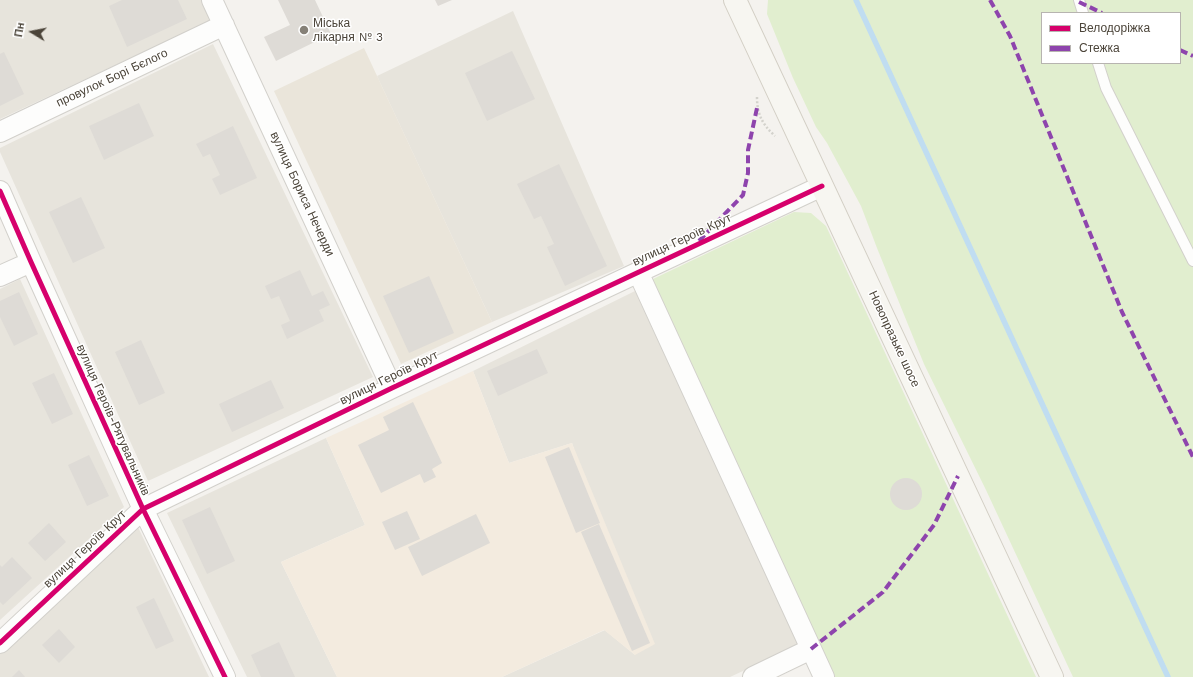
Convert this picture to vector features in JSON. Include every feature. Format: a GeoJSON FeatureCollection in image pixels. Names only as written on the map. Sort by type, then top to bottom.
{"type":"FeatureCollection","features":[{"type":"Feature","properties":{"kind":"main road","name":"Новопразьке шосе"},"geometry":{"type":"LineString","coordinates":[[735,0],[1052,677]]}},
{"type":"Feature","properties":{"kind":"street","name":"вулиця Бориса Нечерди"},"geometry":{"type":"LineString","coordinates":[[212,0],[392,388]]}},
{"type":"Feature","properties":{"kind":"street","name":"провулок Борі Бєлого"},"geometry":{"type":"LineString","coordinates":[[0,132],[224,25]]}},
{"type":"Feature","properties":{"kind":"street","name":"вулиця Героїв Крут"},"geometry":{"type":"LineString","coordinates":[[0,643],[143,509],[392,388],[822,186]]}},
{"type":"Feature","properties":{"kind":"street","name":"вулиця Героїв-Рятувальників"},"geometry":{"type":"LineString","coordinates":[[0,191],[143,509],[225,677]]}},
{"type":"Feature","properties":{"kind":"street"},"geometry":{"type":"LineString","coordinates":[[0,276],[31,262]]}},
{"type":"Feature","properties":{"kind":"street"},"geometry":{"type":"LineString","coordinates":[[638,272],[824,677]]}},
{"type":"Feature","properties":{"kind":"street"},"geometry":{"type":"LineString","coordinates":[[753,677],[811,649]]}},
{"type":"Feature","properties":{"kind":"lane"},"geometry":{"type":"LineString","coordinates":[[1079,0],[1083,12]]}},
{"type":"Feature","properties":{"kind":"lane"},"geometry":{"type":"LineString","coordinates":[[1098,64],[1106,88],[1193,261]]}},
{"type":"Feature","properties":{"kind":"path"},"geometry":{"type":"LineString","coordinates":[[757,94],[757,108],[765,127],[780,141]]}},
{"type":"Feature","properties":{"kind":"shaded area"},"geometry":{"type":"Polygon","coordinates":[[[0,0],[203,0],[212,20],[0,119],[0,0]]]}},
{"type":"Feature","properties":{"kind":"shaded area"},"geometry":{"type":"Polygon","coordinates":[[[513,11],[624,266],[492,322],[377,76],[513,11]]]}},
{"type":"Feature","properties":{"kind":"shaded area"},"geometry":{"type":"Polygon","coordinates":[[[213,44],[373,377],[148,481],[0,152],[0,148],[213,44]]]}},
{"type":"Feature","properties":{"kind":"shaded area"},"geometry":{"type":"Polygon","coordinates":[[[364,48],[492,322],[401,364],[274,91],[364,48]]]}},
{"type":"Feature","properties":{"kind":"shaded area"},"geometry":{"type":"Polygon","coordinates":[[[20,279],[124,507],[0,620],[0,289],[20,279]]]}},
{"type":"Feature","properties":{"kind":"shaded area"},"geometry":{"type":"Polygon","coordinates":[[[635,291],[799,645],[730,677],[502,677],[605,630],[635,655],[572,443],[509,463],[473,371],[635,291]]]}},
{"type":"Feature","properties":{"kind":"shaded area"},"geometry":{"type":"Polygon","coordinates":[[[473,371],[509,463],[572,443],[655,644],[635,655],[604,630],[502,677],[337,677],[281,562],[365,525],[326,438],[473,371]]]}},
{"type":"Feature","properties":{"kind":"shaded area"},"geometry":{"type":"Polygon","coordinates":[[[326,438],[365,525],[281,562],[337,677],[247,677],[167,513],[326,438]]]}},
{"type":"Feature","properties":{"kind":"shaded area"},"geometry":{"type":"Polygon","coordinates":[[[137,525],[209,677],[0,677],[0,654],[137,525]]]}},
{"type":"Feature","properties":{"kind":"green space"},"geometry":{"type":"Polygon","coordinates":[[[768,0],[1193,0],[1193,677],[1073,677],[986,490],[924,364],[861,206],[827,143],[816,127],[793,78],[767,14],[768,0]]]}},
{"type":"Feature","properties":{"kind":"green space"},"geometry":{"type":"Polygon","coordinates":[[[794,212],[811,213],[826,226],[1036,677],[831,677],[650,286],[653,279],[794,212]]]}},
{"type":"Feature","properties":{"kind":"building"},"geometry":{"type":"Polygon","coordinates":[[[122,0],[178,0],[187,19],[127,47],[109,6],[122,0]]]}},
{"type":"Feature","properties":{"kind":"building","name":"Міська лікарня № 3"},"geometry":{"type":"Polygon","coordinates":[[[278,0],[315,0],[331,34],[276,61],[264,37],[290,25],[278,0]]]}},
{"type":"Feature","properties":{"kind":"building"},"geometry":{"type":"Polygon","coordinates":[[[435,0],[452,0],[438,6],[435,0]]]}},
{"type":"Feature","properties":{"kind":"building"},"geometry":{"type":"Polygon","coordinates":[[[512,51],[535,99],[487,121],[465,73],[512,51]]]}},
{"type":"Feature","properties":{"kind":"building"},"geometry":{"type":"Polygon","coordinates":[[[4,52],[24,94],[0,106],[0,54],[4,52]]]}},
{"type":"Feature","properties":{"kind":"building"},"geometry":{"type":"Polygon","coordinates":[[[139,103],[154,136],[104,160],[89,126],[139,103]]]}},
{"type":"Feature","properties":{"kind":"building"},"geometry":{"type":"Polygon","coordinates":[[[233,126],[257,178],[220,195],[212,179],[220,175],[210,154],[203,157],[196,144],[233,126]]]}},
{"type":"Feature","properties":{"kind":"building"},"geometry":{"type":"Polygon","coordinates":[[[559,164],[607,266],[565,286],[547,247],[554,244],[541,216],[534,219],[517,184],[559,164]]]}},
{"type":"Feature","properties":{"kind":"building"},"geometry":{"type":"Polygon","coordinates":[[[81,197],[105,248],[73,263],[49,212],[81,197]]]}},
{"type":"Feature","properties":{"kind":"building"},"geometry":{"type":"Polygon","coordinates":[[[300,270],[312,296],[323,291],[330,305],[319,310],[324,321],[287,339],[281,325],[290,321],[279,296],[271,299],[265,286],[300,270]]]}},
{"type":"Feature","properties":{"kind":"building"},"geometry":{"type":"Polygon","coordinates":[[[429,276],[454,333],[409,353],[383,296],[429,276]]]}},
{"type":"Feature","properties":{"kind":"building"},"geometry":{"type":"Polygon","coordinates":[[[19,292],[38,334],[14,346],[0,317],[0,301],[19,292]]]}},
{"type":"Feature","properties":{"kind":"building"},"geometry":{"type":"Polygon","coordinates":[[[141,340],[165,393],[139,405],[115,352],[141,340]]]}},
{"type":"Feature","properties":{"kind":"building"},"geometry":{"type":"Polygon","coordinates":[[[537,349],[548,373],[498,396],[487,371],[537,349]]]}},
{"type":"Feature","properties":{"kind":"building"},"geometry":{"type":"Polygon","coordinates":[[[54,373],[73,414],[52,424],[32,383],[54,373]]]}},
{"type":"Feature","properties":{"kind":"building"},"geometry":{"type":"Polygon","coordinates":[[[271,380],[284,408],[232,432],[219,404],[271,380]]]}},
{"type":"Feature","properties":{"kind":"building"},"geometry":{"type":"Polygon","coordinates":[[[413,402],[442,463],[432,469],[436,477],[424,483],[420,474],[381,493],[358,445],[389,430],[383,417],[413,402]]]}},
{"type":"Feature","properties":{"kind":"building"},"geometry":{"type":"Polygon","coordinates":[[[569,447],[600,523],[576,533],[545,457],[569,447]]]}},
{"type":"Feature","properties":{"kind":"building"},"geometry":{"type":"Polygon","coordinates":[[[89,455],[109,496],[87,506],[68,465],[89,455]]]}},
{"type":"Feature","properties":{"kind":"building"},"geometry":{"type":"Polygon","coordinates":[[[903,478],[909,478],[919,485],[922,494],[921,500],[915,507],[909,510],[903,510],[893,503],[890,497],[890,491],[897,481],[903,478]]]}},
{"type":"Feature","properties":{"kind":"building"},"geometry":{"type":"Polygon","coordinates":[[[210,507],[235,561],[207,574],[182,520],[210,507]]]}},
{"type":"Feature","properties":{"kind":"building"},"geometry":{"type":"Polygon","coordinates":[[[407,511],[420,539],[395,550],[382,522],[407,511]]]}},
{"type":"Feature","properties":{"kind":"building"},"geometry":{"type":"Polygon","coordinates":[[[476,514],[490,543],[422,576],[408,547],[476,514]]]}},
{"type":"Feature","properties":{"kind":"building"},"geometry":{"type":"Polygon","coordinates":[[[49,523],[66,542],[45,561],[28,543],[49,523]]]}},
{"type":"Feature","properties":{"kind":"building"},"geometry":{"type":"Polygon","coordinates":[[[599,524],[650,643],[632,651],[581,532],[599,524]]]}},
{"type":"Feature","properties":{"kind":"building"},"geometry":{"type":"Polygon","coordinates":[[[12,557],[32,578],[3,605],[0,602],[0,565],[2,567],[12,557]]]}},
{"type":"Feature","properties":{"kind":"building"},"geometry":{"type":"Polygon","coordinates":[[[154,598],[174,641],[156,649],[136,607],[154,598]]]}},
{"type":"Feature","properties":{"kind":"building"},"geometry":{"type":"Polygon","coordinates":[[[59,629],[75,647],[59,663],[42,645],[59,629]]]}},
{"type":"Feature","properties":{"kind":"building"},"geometry":{"type":"Polygon","coordinates":[[[279,642],[295,677],[261,677],[251,655],[279,642]]]}},
{"type":"Feature","properties":{"kind":"building"},"geometry":{"type":"Polygon","coordinates":[[[19,670],[25,677],[12,677],[19,670]]]}},
{"type":"Feature","properties":{"kind":"waterway"},"geometry":{"type":"LineString","coordinates":[[856,0],[1168,677]]}},
{"type":"Feature","properties":{"kind":"marked path"},"geometry":{"type":"LineString","coordinates":[[990,0],[1010,36],[1122,312],[1193,457]]}},
{"type":"Feature","properties":{"kind":"marked path"},"geometry":{"type":"LineString","coordinates":[[1079,2],[1100,12]]}},
{"type":"Feature","properties":{"kind":"marked path"},"geometry":{"type":"LineString","coordinates":[[1181,50],[1193,56]]}},
{"type":"Feature","properties":{"kind":"marked path"},"geometry":{"type":"LineString","coordinates":[[699,241],[743,195],[748,173],[748,150],[757,108]]}},
{"type":"Feature","properties":{"kind":"marked path"},"geometry":{"type":"LineString","coordinates":[[811,649],[883,592],[934,525],[958,476]]}},
{"type":"Feature","properties":{"kind":"cycle path"},"geometry":{"type":"LineString","coordinates":[[0,643],[143,509],[392,388],[822,186]]}},
{"type":"Feature","properties":{"kind":"cycle path"},"geometry":{"type":"LineString","coordinates":[[0,191],[143,509],[225,677]]}},
{"type":"Feature","properties":{"kind":"place","name":"Міська лікарня № 3"},"geometry":{"type":"Point","coordinates":[304,30]}}]}
